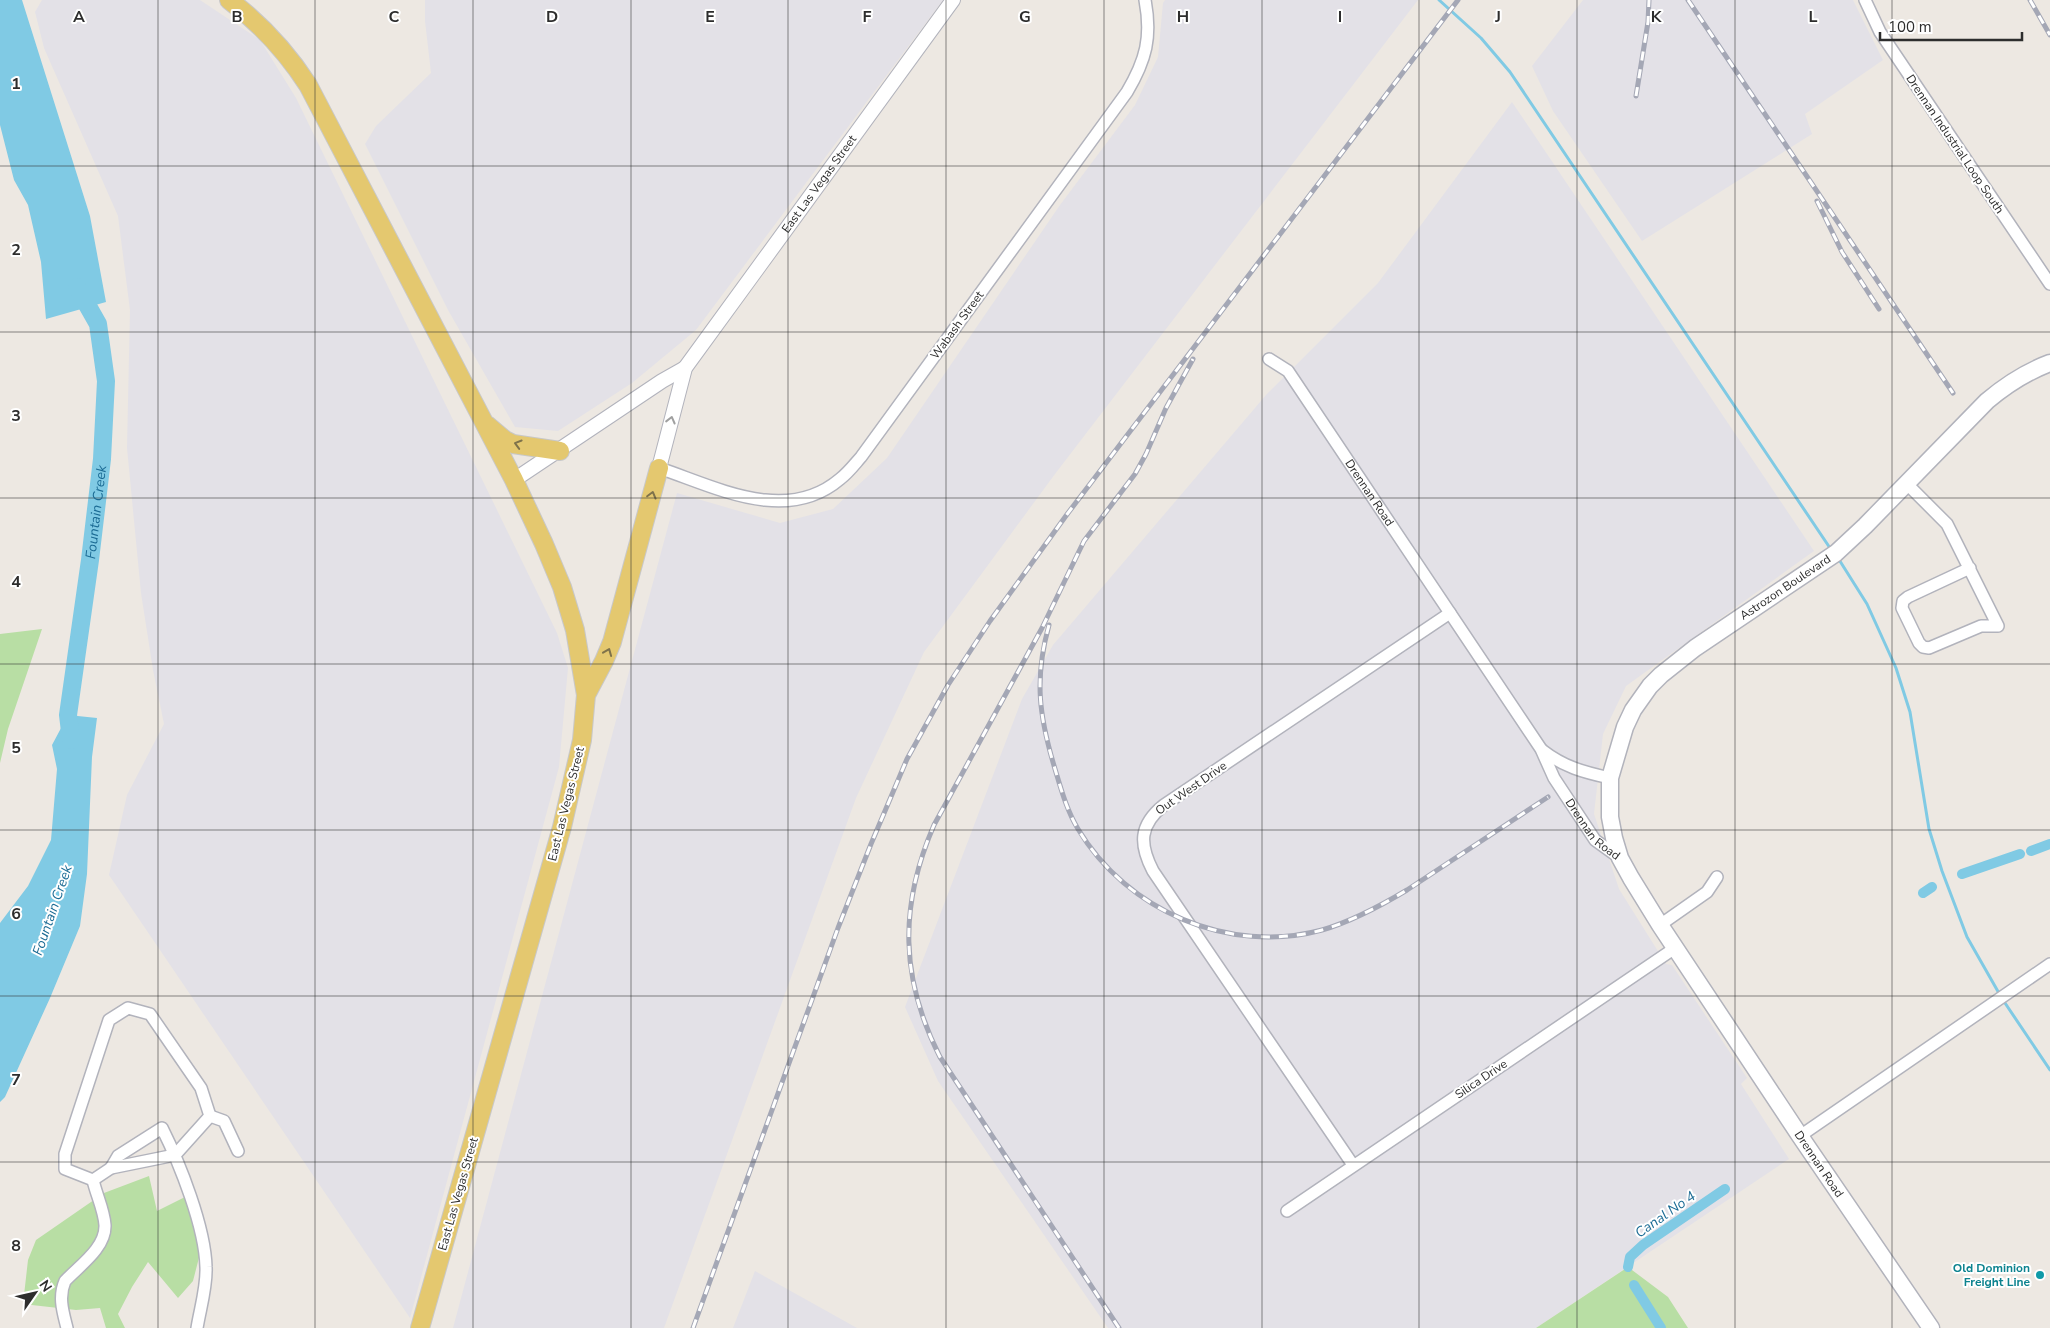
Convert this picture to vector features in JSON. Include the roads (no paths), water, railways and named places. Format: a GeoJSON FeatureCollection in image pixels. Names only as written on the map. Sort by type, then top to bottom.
{"type":"FeatureCollection","features":[{"type":"Feature","properties":{"kind":"main road"},"geometry":{"type":"LineString","coordinates":[[229,0],[275,40],[308,85],[482,422],[514,480]]}},
{"type":"Feature","properties":{"kind":"main road","name":"Astrozon Boulevard"},"geometry":{"type":"LineString","coordinates":[[1620,858],[1610,817],[1610,778],[1623,733],[1641,697],[1661,675],[1695,648],[1821,565],[1852,539],[2002,388],[2050,364]]}},
{"type":"Feature","properties":{"kind":"main road"},"geometry":{"type":"LineString","coordinates":[[482,422],[513,444],[560,450]]}},
{"type":"Feature","properties":{"kind":"main road"},"geometry":{"type":"LineString","coordinates":[[586,695],[612,642],[659,468]]}},
{"type":"Feature","properties":{"kind":"main road","name":"East Las Vegas Street"},"geometry":{"type":"LineString","coordinates":[[420,1328],[562,827],[582,740],[586,695],[580,649],[569,610],[554,569],[514,480]]}},
{"type":"Feature","properties":{"kind":"main road","name":"Drennan Road"},"geometry":{"type":"LineString","coordinates":[[1620,858],[1675,948],[1931,1328]]}},
{"type":"Feature","properties":{"kind":"street","name":"East Las Vegas Street"},"geometry":{"type":"LineString","coordinates":[[659,468],[685,368],[953,0]]}},
{"type":"Feature","properties":{"kind":"street","name":"Wabash Street"},"geometry":{"type":"LineString","coordinates":[[659,468],[740,496],[779,502],[808,497],[824,490],[845,475],[861,457],[1127,92],[1138,74],[1147,45],[1148,31],[1145,0]]}},
{"type":"Feature","properties":{"kind":"street","name":"Drennan Industrial Loop South"},"geometry":{"type":"LineString","coordinates":[[1865,0],[1880,32],[2050,284]]}},
{"type":"Feature","properties":{"kind":"street","name":"Drennan Road"},"geometry":{"type":"LineString","coordinates":[[1269,359],[1288,371],[1541,749],[1554,778],[1596,840],[1620,858]]}},
{"type":"Feature","properties":{"kind":"street","name":"East Las Vegas Street"},"geometry":{"type":"LineString","coordinates":[[514,480],[662,381],[685,368]]}},
{"type":"Feature","properties":{"kind":"street"},"geometry":{"type":"LineString","coordinates":[[1906,483],[1946,524],[1970,568],[1998,626],[1980,626],[1929,648],[1923,647],[1919,643],[1902,608],[1903,602],[1908,597],[1970,568]]}},
{"type":"Feature","properties":{"kind":"street","name":"Out West Drive"},"geometry":{"type":"LineString","coordinates":[[1353,1165],[1153,871],[1144,852],[1144,832],[1152,816],[1164,805],[1450,613]]}},
{"type":"Feature","properties":{"kind":"street"},"geometry":{"type":"LineString","coordinates":[[1541,749],[1558,762],[1569,767],[1610,778]]}},
{"type":"Feature","properties":{"kind":"street"},"geometry":{"type":"LineString","coordinates":[[1660,924],[1707,892],[1716,877]]}},
{"type":"Feature","properties":{"kind":"street","name":"Silica Drive"},"geometry":{"type":"LineString","coordinates":[[1287,1212],[1353,1165],[1675,948]]}},
{"type":"Feature","properties":{"kind":"street"},"geometry":{"type":"LineString","coordinates":[[1800,1136],[2050,964]]}},
{"type":"Feature","properties":{"kind":"street"},"geometry":{"type":"LineString","coordinates":[[93,1180],[65,1169],[64,1154],[109,1020],[128,1008],[150,1014],[201,1088],[210,1116]]}},
{"type":"Feature","properties":{"kind":"street"},"geometry":{"type":"LineString","coordinates":[[210,1116],[224,1121],[238,1150]]}},
{"type":"Feature","properties":{"kind":"street"},"geometry":{"type":"LineString","coordinates":[[93,1180],[111,1168],[176,1154],[210,1116]]}},
{"type":"Feature","properties":{"kind":"street"},"geometry":{"type":"LineString","coordinates":[[111,1168],[118,1156],[162,1128],[176,1154],[203,1242],[206,1268],[197,1328]]}},
{"type":"Feature","properties":{"kind":"street"},"geometry":{"type":"LineString","coordinates":[[66,1328],[62,1305],[62,1288],[65,1281],[100,1243],[104,1234],[105,1225],[93,1180]]}},
{"type":"Feature","properties":{"kind":"water"},"geometry":{"type":"Polygon","coordinates":[[[0,0],[22,0],[90,216],[106,302],[46,319],[41,262],[28,205],[14,180],[0,125],[0,0]]]}},
{"type":"Feature","properties":{"kind":"water"},"geometry":{"type":"Polygon","coordinates":[[[68,715],[97,718],[92,757],[87,874],[80,926],[5,1097],[0,1102],[0,923],[28,886],[51,840],[57,769],[52,745],[68,715]]]}},
{"type":"Feature","properties":{"kind":"waterway"},"geometry":{"type":"LineString","coordinates":[[1439,0],[1481,38],[1510,72],[1832,551]]}},
{"type":"Feature","properties":{"kind":"waterway","name":"Fountain Creek"},"geometry":{"type":"LineString","coordinates":[[71,740],[68,715],[102,459],[106,381],[98,324],[77,287]]}},
{"type":"Feature","properties":{"kind":"waterway"},"geometry":{"type":"LineString","coordinates":[[1838,558],[1867,604],[1896,668],[1910,712],[1929,829],[1942,871],[1967,937],[2000,995]]}},
{"type":"Feature","properties":{"kind":"waterway","name":"Canal No 4"},"geometry":{"type":"LineString","coordinates":[[2031,851],[2050,844]]}},
{"type":"Feature","properties":{"kind":"waterway","name":"Canal No 4"},"geometry":{"type":"LineString","coordinates":[[1962,874],[2020,854]]}},
{"type":"Feature","properties":{"kind":"waterway","name":"Canal No 4"},"geometry":{"type":"LineString","coordinates":[[1923,893],[1932,887]]}},
{"type":"Feature","properties":{"kind":"waterway"},"geometry":{"type":"LineString","coordinates":[[2003,1000],[2050,1070]]}},
{"type":"Feature","properties":{"kind":"waterway","name":"Canal No 4"},"geometry":{"type":"LineString","coordinates":[[1628,1267],[1630,1257],[1643,1245],[1725,1189]]}},
{"type":"Feature","properties":{"kind":"waterway","name":"Canal No 4"},"geometry":{"type":"LineString","coordinates":[[1634,1285],[1661,1328]]}},
{"type":"Feature","properties":{"kind":"railway"},"geometry":{"type":"LineString","coordinates":[[693,1328],[838,928],[871,844],[907,759],[948,685],[990,621],[1068,513],[1458,0]]}},
{"type":"Feature","properties":{"kind":"railway"},"geometry":{"type":"LineString","coordinates":[[1636,96],[1648,22],[1649,0]]}},
{"type":"Feature","properties":{"kind":"railway"},"geometry":{"type":"LineString","coordinates":[[1688,0],[1953,393]]}},
{"type":"Feature","properties":{"kind":"railway"},"geometry":{"type":"LineString","coordinates":[[2030,0],[2050,35]]}},
{"type":"Feature","properties":{"kind":"railway"},"geometry":{"type":"LineString","coordinates":[[1817,201],[1842,252],[1879,309]]}},
{"type":"Feature","properties":{"kind":"railway"},"geometry":{"type":"LineString","coordinates":[[1119,1328],[940,1057],[917,999],[911,970],[909,942],[910,913],[915,884],[934,825],[1042,628],[1084,541],[1135,474],[1166,408],[1193,359]]}},
{"type":"Feature","properties":{"kind":"railway"},"geometry":{"type":"LineString","coordinates":[[1049,625],[1041,663],[1040,697],[1045,732],[1062,792],[1071,815],[1078,829],[1099,858],[1124,883],[1152,904],[1184,920],[1217,931],[1252,936],[1287,936],[1333,927],[1366,913],[1407,890],[1548,797]]}},
{"type":"Feature","properties":{"kind":"place","name":"Old Dominion Freight Line"},"geometry":{"type":"Point","coordinates":[2040,1275]}}]}
